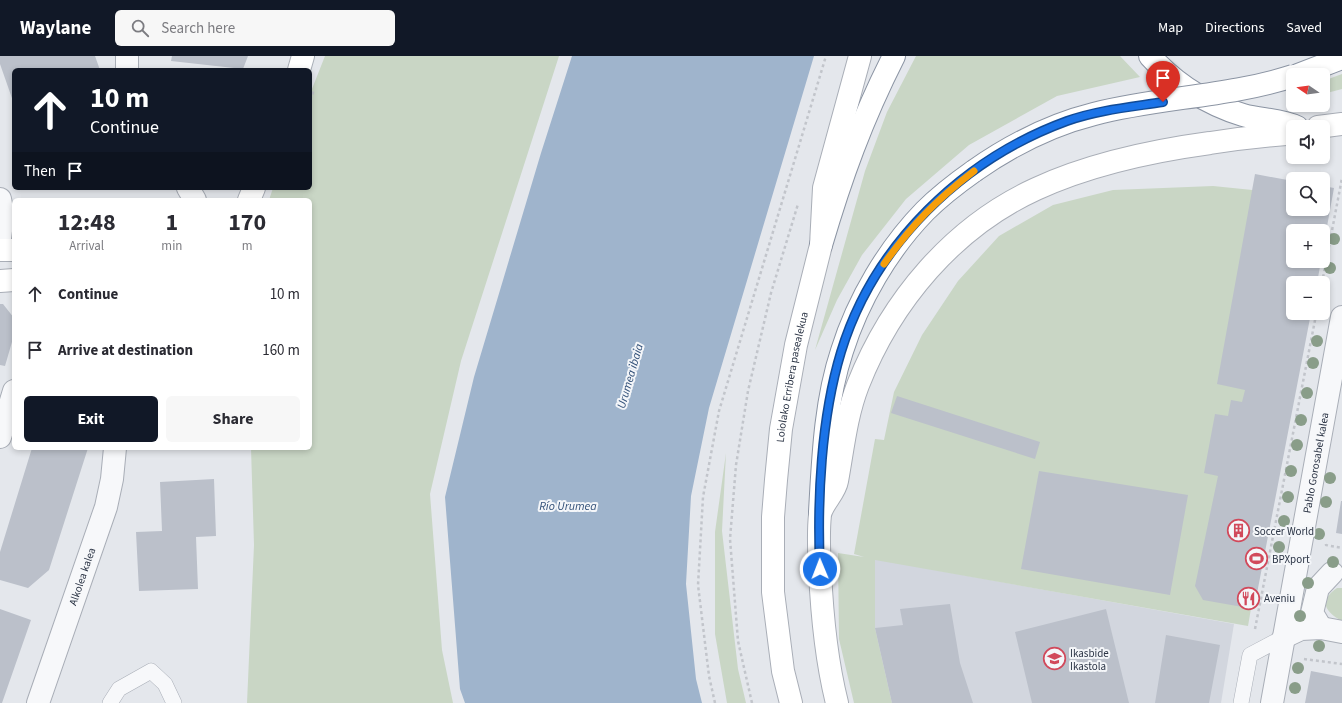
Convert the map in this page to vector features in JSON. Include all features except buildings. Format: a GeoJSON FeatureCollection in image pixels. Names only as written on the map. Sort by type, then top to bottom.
{"type":"FeatureCollection","features":[{"type":"Feature","properties":{"kind":"main road"},"geometry":{"type":"LineString","coordinates":[[300,68],[303,56]]}},
{"type":"Feature","properties":{"kind":"main road","name":"Loiolako Erribera pasealekua"},"geometry":{"type":"LineString","coordinates":[[791,703],[783,671],[774,598],[773,517],[783,421],[796,345],[821,245],[824,188],[860,56]]}},
{"type":"Feature","properties":{"kind":"main road"},"geometry":{"type":"LineString","coordinates":[[821,245],[839,186],[857,136],[894,56]]}},
{"type":"Feature","properties":{"kind":"main road"},"geometry":{"type":"LineString","coordinates":[[1150,56],[1162,70],[1196,94],[1222,108],[1258,118],[1286,123]]}},
{"type":"Feature","properties":{"kind":"main road"},"geometry":{"type":"LineString","coordinates":[[1316,68],[1342,58]]}},
{"type":"Feature","properties":{"kind":"main road"},"geometry":{"type":"LineString","coordinates":[[837,703],[828,663],[824,627],[820,557],[820,512],[826,433],[834,384],[842,351],[852,325],[882,267],[901,240],[925,212],[974,171],[1020,142],[1069,121],[1120,108],[1245,88],[1286,78]]}},
{"type":"Feature","properties":{"kind":"main road"},"geometry":{"type":"LineString","coordinates":[[1330,126],[1342,124]]}},
{"type":"Feature","properties":{"kind":"main road"},"geometry":{"type":"LineString","coordinates":[[820,512],[837,484],[843,437],[857,387],[870,355],[886,325],[905,297],[927,271],[950,247],[977,225],[1005,206],[1035,189],[1066,176],[1099,166],[1170,148],[1286,134]]}},
{"type":"Feature","properties":{"kind":"main road"},"geometry":{"type":"LineString","coordinates":[[0,250],[12,250]]}},
{"type":"Feature","properties":{"kind":"main road"},"geometry":{"type":"LineString","coordinates":[[0,281],[12,280]]}},
{"type":"Feature","properties":{"kind":"street"},"geometry":{"type":"LineString","coordinates":[[127,56],[128,68]]}},
{"type":"Feature","properties":{"kind":"street"},"geometry":{"type":"LineString","coordinates":[[0,199],[3,215],[0,238]]}},
{"type":"Feature","properties":{"kind":"street","name":"Pablo Gorosabel kalea"},"geometry":{"type":"LineString","coordinates":[[1272,703],[1299,557],[1337,373],[1342,317]]}},
{"type":"Feature","properties":{"kind":"street"},"geometry":{"type":"LineString","coordinates":[[0,437],[12,398]]}},
{"type":"Feature","properties":{"kind":"street","name":"Alkolea kalea"},"geometry":{"type":"LineString","coordinates":[[38,703],[106,507],[112,479],[115,450]]}},
{"type":"Feature","properties":{"kind":"street"},"geometry":{"type":"LineString","coordinates":[[1299,557],[1312,570],[1337,574]]}},
{"type":"Feature","properties":{"kind":"street"},"geometry":{"type":"LineString","coordinates":[[1321,628],[1312,612],[1318,588],[1337,574]]}},
{"type":"Feature","properties":{"kind":"street"},"geometry":{"type":"LineString","coordinates":[[1284,637],[1301,629],[1321,628],[1342,632]]}},
{"type":"Feature","properties":{"kind":"lane"},"geometry":{"type":"LineString","coordinates":[[1241,703],[1250,655],[1284,637]]}},
{"type":"Feature","properties":{"kind":"lane"},"geometry":{"type":"LineString","coordinates":[[110,703],[119,689],[151,671],[165,684],[174,703]]}},
{"type":"Feature","properties":{"kind":"path"},"geometry":{"type":"LineString","coordinates":[[715,703],[709,676],[698,585],[703,497],[720,411],[826,56]]}},
{"type":"Feature","properties":{"kind":"path"},"geometry":{"type":"LineString","coordinates":[[1323,276],[1342,178]]}},
{"type":"Feature","properties":{"kind":"path"},"geometry":{"type":"LineString","coordinates":[[1251,633],[1256,628],[1315,320]]}},
{"type":"Feature","properties":{"kind":"path"},"geometry":{"type":"LineString","coordinates":[[1328,538],[1326,546],[1342,548]]}},
{"type":"Feature","properties":{"kind":"path"},"geometry":{"type":"LineString","coordinates":[[1303,666],[1304,658],[1342,664]]}},
{"type":"Feature","properties":{"kind":"shaded area","name":"Ikasbide Ikastola"},"geometry":{"type":"Polygon","coordinates":[[[874,559],[1234,624],[1221,703],[892,703],[875,628],[874,559]]]}},
{"type":"Feature","properties":{"kind":"green space"},"geometry":{"type":"Polygon","coordinates":[[[325,56],[559,56],[461,361],[430,494],[442,650],[453,703],[247,703],[254,545],[251,450],[312,450],[312,198],[270,198],[272,190],[312,190],[312,89],[325,56]]]}},
{"type":"Feature","properties":{"kind":"green space"},"geometry":{"type":"Polygon","coordinates":[[[916,56],[1120,56],[1140,77],[1057,96],[969,145],[906,199],[862,255],[837,300],[815,350],[865,171],[887,112],[916,56]]]}},
{"type":"Feature","properties":{"kind":"green space"},"geometry":{"type":"Polygon","coordinates":[[[1342,74],[1342,89],[1330,92],[1330,78],[1342,74]]]}},
{"type":"Feature","properties":{"kind":"green space"},"geometry":{"type":"Polygon","coordinates":[[[1213,186],[1286,193],[1286,216],[1293,216],[1293,224],[1286,224],[1286,268],[1293,268],[1293,276],[1286,276],[1286,320],[1301,320],[1248,626],[875,560],[875,628],[892,703],[854,703],[839,639],[838,553],[864,557],[854,554],[875,439],[884,440],[894,392],[922,335],[958,281],[999,236],[1053,205],[1113,190],[1213,186]]]}},
{"type":"Feature","properties":{"kind":"green space"},"geometry":{"type":"Polygon","coordinates":[[[726,453],[722,531],[738,669],[746,703],[727,703],[715,634],[715,532],[726,453]]]}},
{"type":"Feature","properties":{"kind":"green space"},"geometry":{"type":"Polygon","coordinates":[[[1337,588],[1342,588],[1342,621],[1331,614],[1326,606],[1327,597],[1337,588]]]}},
{"type":"Feature","properties":{"kind":"water","name":"Río Urumea"},"geometry":{"type":"Polygon","coordinates":[[[572,56],[814,56],[709,408],[691,496],[686,584],[696,679],[702,703],[465,703],[460,689],[445,497],[474,377],[541,153],[572,56]]]}},
{"type":"Feature","properties":{"kind":"slow traffic"},"geometry":{"type":"LineString","coordinates":[[884,264],[901,240],[925,212],[949,190],[974,171]]}},
{"type":"Feature","properties":{"kind":"place","name":"Soccer World"},"geometry":{"type":"Point","coordinates":[1238,531]}},
{"type":"Feature","properties":{"kind":"place","name":"BPXport"},"geometry":{"type":"Point","coordinates":[1256,559]}},
{"type":"Feature","properties":{"kind":"place","name":"Aveniu"},"geometry":{"type":"Point","coordinates":[1249,598]}},
{"type":"Feature","properties":{"kind":"place","name":"Ikasbide Ikastola"},"geometry":{"type":"Point","coordinates":[1055,659]}},
{"type":"Feature","properties":{"kind":"route"},"geometry":{"type":"LineString","coordinates":[[820,569],[822,470],[827,426],[839,362],[852,325],[866,295],[882,267],[901,240],[925,212],[949,190],[996,155],[1020,142],[1044,130],[1094,114],[1120,108],[1163,102]]}},
{"type":"Feature","properties":{"kind":"water label","name":"Urumea ibaia"},"geometry":{"type":"Point","coordinates":[630,376]}}]}
